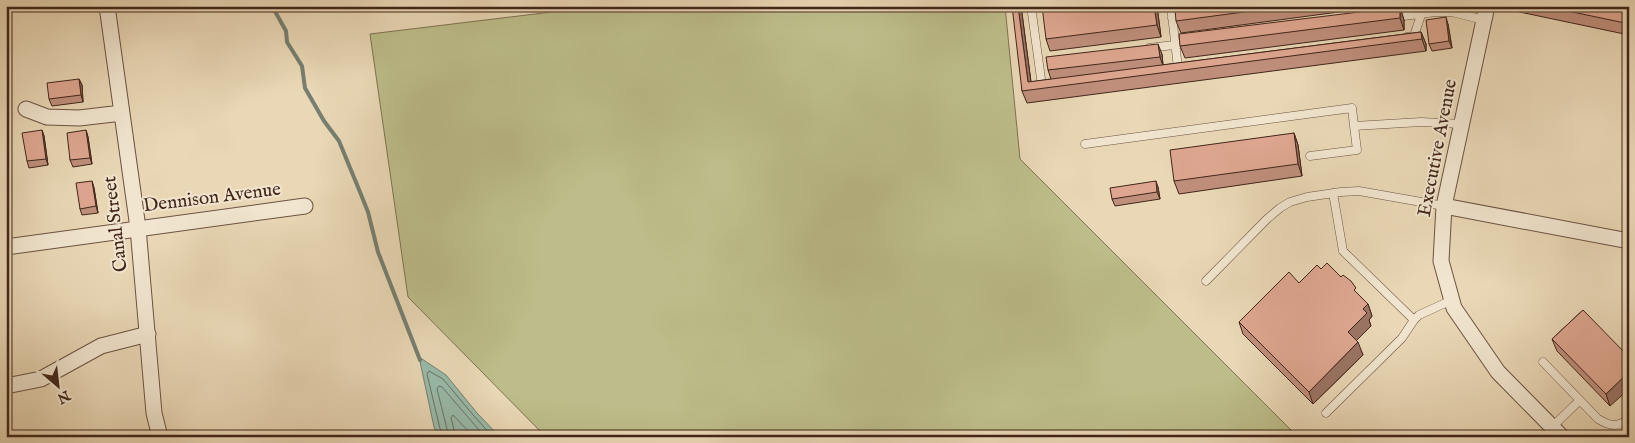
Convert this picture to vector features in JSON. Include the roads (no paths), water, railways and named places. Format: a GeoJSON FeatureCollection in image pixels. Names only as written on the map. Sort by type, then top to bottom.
{"type":"FeatureCollection","features":[{"type":"Feature","properties":{"kind":"street","name":"Canal Street"},"geometry":{"type":"LineString","coordinates":[[106,6],[138,228],[154,413],[160,437]]}},
{"type":"Feature","properties":{"kind":"street","name":"Executive Avenue"},"geometry":{"type":"LineString","coordinates":[[1485,13],[1444,206],[1441,261],[1454,308],[1498,372],[1557,432]]}},
{"type":"Feature","properties":{"kind":"street"},"geometry":{"type":"LineString","coordinates":[[26,109],[47,117],[79,118],[122,113]]}},
{"type":"Feature","properties":{"kind":"street","name":"Dennison Avenue"},"geometry":{"type":"LineString","coordinates":[[6,247],[305,206]]}},
{"type":"Feature","properties":{"kind":"street"},"geometry":{"type":"LineString","coordinates":[[1444,206],[1629,241]]}},
{"type":"Feature","properties":{"kind":"street"},"geometry":{"type":"LineString","coordinates":[[6,386],[42,380],[100,346],[148,334]]}},
{"type":"Feature","properties":{"kind":"lane"},"geometry":{"type":"LineString","coordinates":[[1031,6],[1042,86],[1052,84]]}},
{"type":"Feature","properties":{"kind":"lane"},"geometry":{"type":"LineString","coordinates":[[1171,6],[1178,68]]}},
{"type":"Feature","properties":{"kind":"lane"},"geometry":{"type":"LineString","coordinates":[[1382,18],[1423,10],[1453,9],[1485,13]]}},
{"type":"Feature","properties":{"kind":"lane"},"geometry":{"type":"LineString","coordinates":[[1394,39],[1414,36],[1423,10]]}},
{"type":"Feature","properties":{"kind":"lane"},"geometry":{"type":"LineString","coordinates":[[1172,18],[1192,15]]}},
{"type":"Feature","properties":{"kind":"lane"},"geometry":{"type":"LineString","coordinates":[[1136,50],[1195,42]]}},
{"type":"Feature","properties":{"kind":"lane"},"geometry":{"type":"LineString","coordinates":[[1039,62],[1049,61]]}},
{"type":"Feature","properties":{"kind":"lane"},"geometry":{"type":"LineString","coordinates":[[1168,69],[1188,66]]}},
{"type":"Feature","properties":{"kind":"lane"},"geometry":{"type":"LineString","coordinates":[[1085,144],[1352,108],[1357,150],[1310,156]]}},
{"type":"Feature","properties":{"kind":"lane"},"geometry":{"type":"LineString","coordinates":[[1354,126],[1421,122],[1462,124]]}},
{"type":"Feature","properties":{"kind":"lane"},"geometry":{"type":"LineString","coordinates":[[1206,281],[1280,208],[1290,202],[1307,197],[1358,191],[1444,206]]}},
{"type":"Feature","properties":{"kind":"lane"},"geometry":{"type":"LineString","coordinates":[[1333,193],[1343,251],[1414,320]]}},
{"type":"Feature","properties":{"kind":"lane"},"geometry":{"type":"LineString","coordinates":[[1326,413],[1402,338],[1419,315],[1452,300]]}},
{"type":"Feature","properties":{"kind":"lane"},"geometry":{"type":"LineString","coordinates":[[1543,362],[1605,424],[1622,424],[1629,418]]}},
{"type":"Feature","properties":{"kind":"lane"},"geometry":{"type":"LineString","coordinates":[[1557,432],[1580,400]]}},
{"type":"Feature","properties":{"kind":"water"},"geometry":{"type":"Polygon","coordinates":[[[419,357],[446,375],[477,413],[500,437],[438,437],[434,427],[419,357]]]}},
{"type":"Feature","properties":{"kind":"waterway"},"geometry":{"type":"LineString","coordinates":[[272,6],[286,31],[287,42],[302,66],[305,88],[324,121],[339,141],[368,212],[378,252],[420,360]]}}]}
